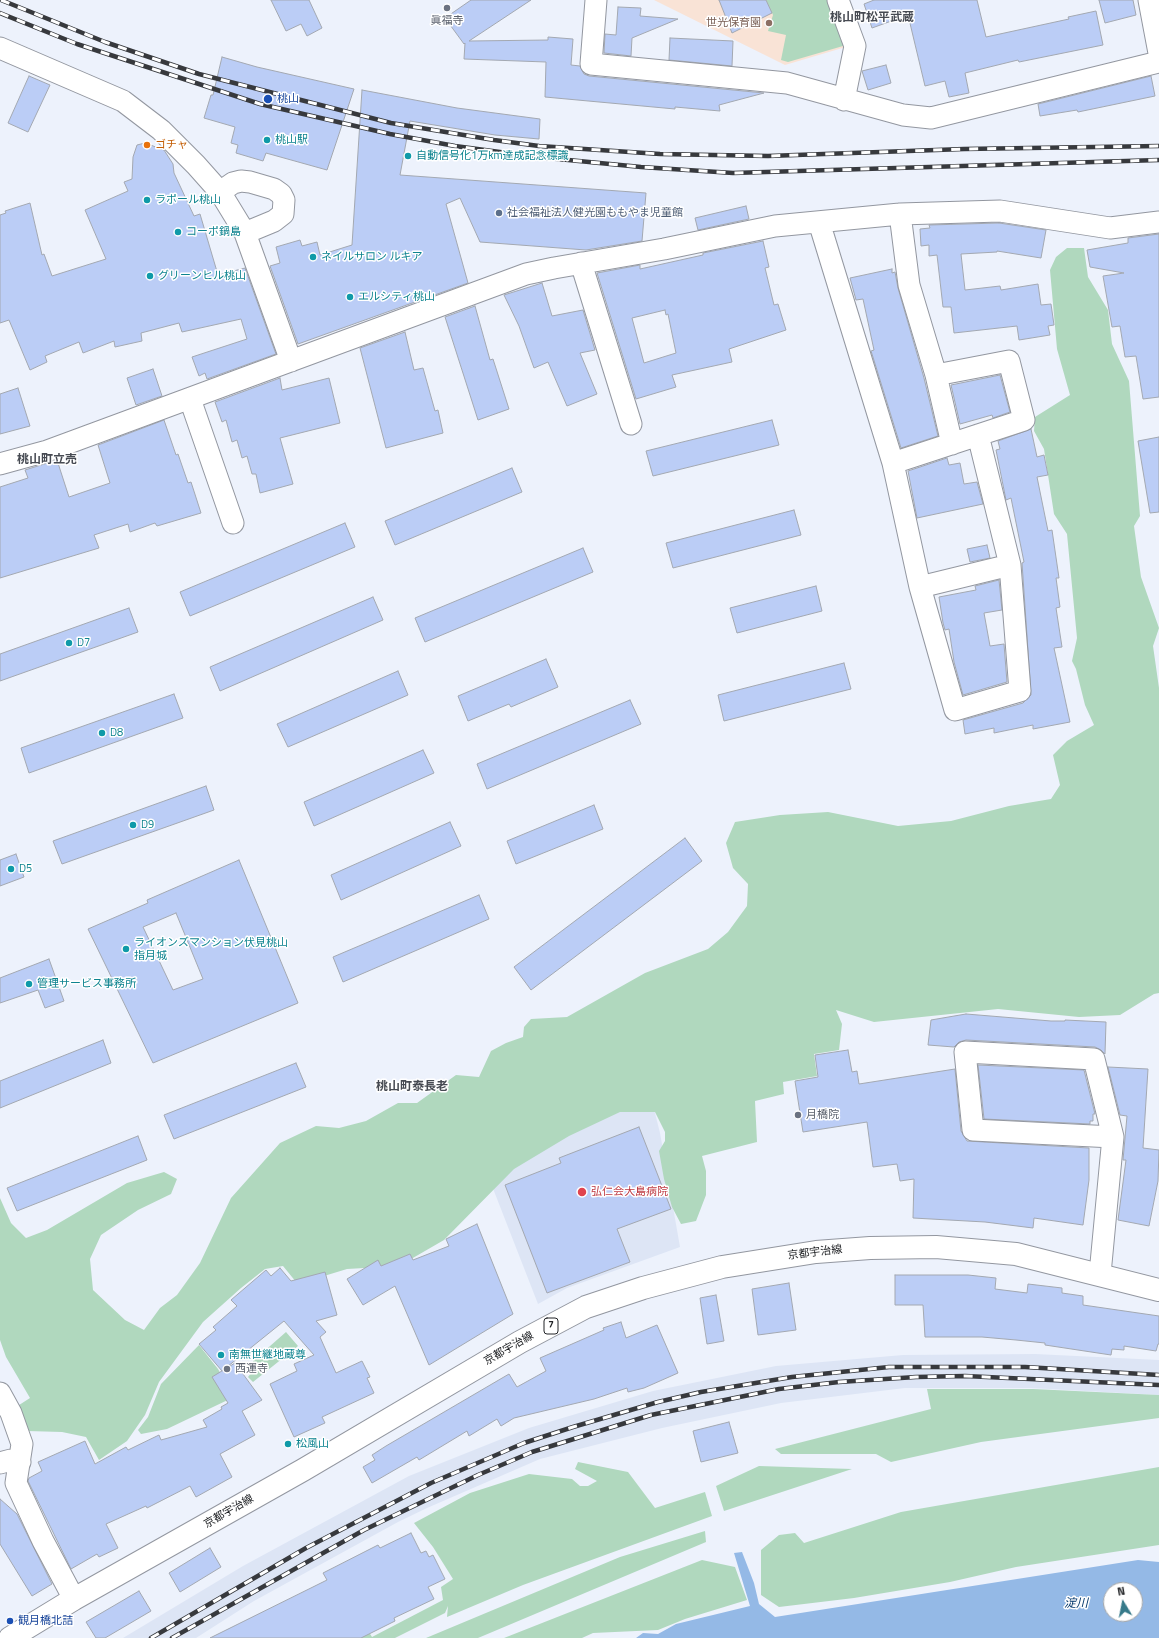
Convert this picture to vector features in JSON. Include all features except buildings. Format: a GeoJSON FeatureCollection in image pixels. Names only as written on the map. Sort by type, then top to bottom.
{"type":"FeatureCollection","features":[{"type":"Feature","properties":{"kind":"main road","name":"京都宇治線"},"geometry":{"type":"LineString","coordinates":[[10,1638],[74,1599],[303,1470],[520,1342],[586,1307],[643,1288],[722,1267],[816,1252],[870,1248],[936,1247],[1016,1254],[1159,1290]]}},
{"type":"Feature","properties":{"kind":"street"},"geometry":{"type":"LineString","coordinates":[[596,0],[591,64],[787,83],[844,100],[903,115],[931,118],[1159,62]]}},
{"type":"Feature","properties":{"kind":"street"},"geometry":{"type":"LineString","coordinates":[[838,0],[855,46],[844,100]]}},
{"type":"Feature","properties":{"kind":"street"},"geometry":{"type":"LineString","coordinates":[[1148,0],[1159,53]]}},
{"type":"Feature","properties":{"kind":"street"},"geometry":{"type":"LineString","coordinates":[[0,48],[124,101],[161,130],[196,165],[220,192],[246,233],[291,361]]}},
{"type":"Feature","properties":{"kind":"street"},"geometry":{"type":"LineString","coordinates":[[220,192],[233,183],[241,181],[274,189],[281,194],[284,200],[282,214],[274,221],[246,233]]}},
{"type":"Feature","properties":{"kind":"street"},"geometry":{"type":"LineString","coordinates":[[0,464],[17,458],[47,452],[526,274],[664,249],[775,226],[900,214],[1000,211],[1110,228],[1159,222]]}},
{"type":"Feature","properties":{"kind":"street"},"geometry":{"type":"LineString","coordinates":[[900,214],[909,285],[936,375],[952,444]]}},
{"type":"Feature","properties":{"kind":"street"},"geometry":{"type":"LineString","coordinates":[[819,222],[893,463],[920,586],[955,710],[1020,691],[1010,565],[978,435]]}},
{"type":"Feature","properties":{"kind":"street"},"geometry":{"type":"LineString","coordinates":[[581,263],[631,424]]}},
{"type":"Feature","properties":{"kind":"street"},"geometry":{"type":"LineString","coordinates":[[893,463],[1024,420],[1009,361],[936,375]]}},
{"type":"Feature","properties":{"kind":"street"},"geometry":{"type":"LineString","coordinates":[[190,399],[233,523]]}},
{"type":"Feature","properties":{"kind":"street"},"geometry":{"type":"LineString","coordinates":[[920,586],[1010,565]]}},
{"type":"Feature","properties":{"kind":"street"},"geometry":{"type":"LineString","coordinates":[[1100,1274],[1113,1137],[1094,1059],[965,1052],[973,1130],[1113,1137]]}},
{"type":"Feature","properties":{"kind":"street"},"geometry":{"type":"LineString","coordinates":[[0,1393],[11,1413],[22,1444],[10,1463],[16,1483],[42,1541],[74,1599]]}},
{"type":"Feature","properties":{"kind":"shaded area","name":"世光保育園"},"geometry":{"type":"Polygon","coordinates":[[[654,0],[828,0],[849,46],[785,65],[654,0]]]}},
{"type":"Feature","properties":{"kind":"shaded area","name":"弘仁会大島病院"},"geometry":{"type":"Polygon","coordinates":[[[635,1089],[652,1101],[660,1133],[680,1247],[567,1288],[538,1304],[485,1168],[635,1089]]]}},
{"type":"Feature","properties":{"kind":"shaded area"},"geometry":{"type":"Polygon","coordinates":[[[1035,1354],[1159,1360],[1159,1395],[1031,1388],[905,1388],[781,1403],[662,1428],[540,1459],[427,1508],[398,1522],[254,1601],[196,1638],[123,1638],[243,1566],[409,1476],[529,1428],[653,1391],[776,1366],[903,1355],[1035,1354]]]}},
{"type":"Feature","properties":{"kind":"green space"},"geometry":{"type":"Polygon","coordinates":[[[766,0],[827,0],[844,40],[843,46],[788,62],[781,60],[786,35],[768,31],[773,15],[766,0]]]}},
{"type":"Feature","properties":{"kind":"green space"},"geometry":{"type":"Polygon","coordinates":[[[1067,248],[1084,248],[1088,277],[1108,310],[1112,344],[1129,381],[1140,516],[1134,526],[1141,577],[1159,628],[1153,646],[1159,688],[1159,993],[1154,994],[1120,1015],[1079,1017],[998,1009],[874,1022],[836,1010],[842,1024],[839,1050],[814,1054],[817,1076],[783,1082],[784,1094],[755,1101],[757,1142],[702,1156],[706,1171],[706,1195],[696,1221],[681,1224],[672,1207],[664,1179],[659,1151],[665,1141],[665,1132],[655,1112],[620,1112],[569,1136],[514,1169],[444,1240],[399,1266],[347,1269],[324,1276],[301,1288],[283,1266],[265,1269],[203,1322],[159,1382],[145,1415],[127,1441],[99,1460],[86,1437],[62,1432],[27,1431],[16,1407],[30,1398],[6,1357],[0,1340],[0,1198],[11,1223],[26,1238],[47,1230],[127,1183],[164,1172],[177,1179],[171,1194],[138,1210],[101,1235],[90,1259],[93,1290],[125,1320],[144,1330],[160,1308],[177,1295],[200,1263],[231,1198],[280,1143],[316,1126],[339,1128],[366,1121],[398,1103],[417,1103],[456,1075],[479,1077],[491,1051],[506,1043],[523,1037],[524,1027],[531,1019],[567,1017],[645,973],[708,949],[728,932],[747,906],[748,884],[733,868],[726,843],[735,822],[780,815],[828,812],[898,826],[951,821],[1009,806],[1051,799],[1060,785],[1053,755],[1067,741],[1094,725],[1085,705],[1076,669],[1072,661],[1077,638],[1067,534],[1054,514],[1044,449],[1034,431],[1035,417],[1070,395],[1057,349],[1050,270],[1056,257],[1067,248]]]}},
{"type":"Feature","properties":{"kind":"green space"},"geometry":{"type":"Polygon","coordinates":[[[286,1332],[298,1346],[253,1382],[248,1377],[252,1372],[253,1361],[286,1332]]]}},
{"type":"Feature","properties":{"kind":"green space"},"geometry":{"type":"Polygon","coordinates":[[[199,1345],[218,1369],[234,1397],[167,1429],[141,1434],[138,1430],[148,1417],[161,1384],[199,1345]]]}},
{"type":"Feature","properties":{"kind":"green space"},"geometry":{"type":"Polygon","coordinates":[[[927,1389],[1033,1389],[1159,1395],[1159,1418],[981,1442],[891,1462],[876,1454],[781,1454],[775,1449],[931,1409],[927,1389]]]}},
{"type":"Feature","properties":{"kind":"green space"},"geometry":{"type":"Polygon","coordinates":[[[578,1462],[628,1472],[655,1508],[705,1492],[712,1516],[523,1585],[447,1617],[448,1606],[445,1613],[395,1638],[360,1638],[359,1616],[372,1637],[443,1600],[441,1587],[453,1579],[433,1547],[414,1523],[470,1493],[529,1474],[572,1479],[580,1486],[588,1486],[597,1481],[575,1469],[578,1462]]]}},
{"type":"Feature","properties":{"kind":"green space"},"geometry":{"type":"Polygon","coordinates":[[[759,1466],[852,1469],[724,1511],[716,1486],[759,1466]]]}},
{"type":"Feature","properties":{"kind":"green space"},"geometry":{"type":"Polygon","coordinates":[[[1159,1467],[1159,1545],[1016,1567],[950,1582],[854,1598],[779,1607],[761,1595],[761,1550],[779,1535],[795,1533],[804,1543],[901,1512],[1159,1467]]]}},
{"type":"Feature","properties":{"kind":"green space"},"geometry":{"type":"Polygon","coordinates":[[[705,1531],[706,1542],[478,1638],[426,1638],[620,1557],[705,1531]]]}},
{"type":"Feature","properties":{"kind":"green space"},"geometry":{"type":"Polygon","coordinates":[[[702,1560],[735,1567],[747,1600],[685,1619],[658,1630],[593,1633],[582,1638],[504,1638],[702,1560]]]}},
{"type":"Feature","properties":{"kind":"water","name":"淀川"},"geometry":{"type":"Polygon","coordinates":[[[742,1552],[754,1583],[759,1604],[775,1617],[1138,1560],[1159,1562],[1159,1638],[636,1638],[643,1633],[658,1634],[676,1624],[750,1606],[734,1553],[742,1552]]]}},
{"type":"Feature","properties":{"kind":"railway"},"geometry":{"type":"LineString","coordinates":[[1,0],[105,42],[199,74],[391,123],[539,146],[660,154],[768,156],[964,149],[1159,146]]}},
{"type":"Feature","properties":{"kind":"railway"},"geometry":{"type":"LineString","coordinates":[[0,13],[77,44],[260,104],[390,134],[455,146],[537,157],[641,167],[733,173],[1159,160]]}},
{"type":"Feature","properties":{"kind":"railway"},"geometry":{"type":"LineString","coordinates":[[151,1638],[306,1548],[431,1483],[524,1443],[658,1402],[701,1392],[792,1377],[889,1367],[1025,1367],[1159,1375]]}},
{"type":"Feature","properties":{"kind":"railway"},"geometry":{"type":"LineString","coordinates":[[172,1638],[364,1530],[478,1475],[532,1452],[651,1415],[779,1389],[839,1382],[916,1377],[965,1376],[1159,1385]]}},
{"type":"Feature","properties":{"kind":"place","name":"眞福寺"},"geometry":{"type":"Point","coordinates":[447,8]}},
{"type":"Feature","properties":{"kind":"place","name":"世光保育園"},"geometry":{"type":"Point","coordinates":[769,23]}},
{"type":"Feature","properties":{"kind":"place","name":"桃山"},"geometry":{"type":"Point","coordinates":[268,99]}},
{"type":"Feature","properties":{"kind":"place","name":"桃山駅"},"geometry":{"type":"Point","coordinates":[267,140]}},
{"type":"Feature","properties":{"kind":"place","name":"ゴチャ"},"geometry":{"type":"Point","coordinates":[147,145]}},
{"type":"Feature","properties":{"kind":"place","name":"自動信号化1万km達成記念標識"},"geometry":{"type":"Point","coordinates":[408,156]}},
{"type":"Feature","properties":{"kind":"place","name":"ラポール桃山"},"geometry":{"type":"Point","coordinates":[147,200]}},
{"type":"Feature","properties":{"kind":"place","name":"社会福祉法人健光園ももやま児童館"},"geometry":{"type":"Point","coordinates":[499,213]}},
{"type":"Feature","properties":{"kind":"place","name":"コーポ鍋島"},"geometry":{"type":"Point","coordinates":[178,232]}},
{"type":"Feature","properties":{"kind":"place","name":"ネイルサロン ルキア"},"geometry":{"type":"Point","coordinates":[313,257]}},
{"type":"Feature","properties":{"kind":"place","name":"グリーンヒル桃山"},"geometry":{"type":"Point","coordinates":[150,276]}},
{"type":"Feature","properties":{"kind":"place","name":"エルシティ桃山"},"geometry":{"type":"Point","coordinates":[350,297]}},
{"type":"Feature","properties":{"kind":"place","name":"D7"},"geometry":{"type":"Point","coordinates":[69,643]}},
{"type":"Feature","properties":{"kind":"place","name":"D8"},"geometry":{"type":"Point","coordinates":[102,733]}},
{"type":"Feature","properties":{"kind":"place","name":"D9"},"geometry":{"type":"Point","coordinates":[133,825]}},
{"type":"Feature","properties":{"kind":"place","name":"D5"},"geometry":{"type":"Point","coordinates":[11,869]}},
{"type":"Feature","properties":{"kind":"place","name":"ライオンズマンション伏見桃山 指月城"},"geometry":{"type":"Point","coordinates":[126,949]}},
{"type":"Feature","properties":{"kind":"place","name":"管理サービス事務所"},"geometry":{"type":"Point","coordinates":[29,984]}},
{"type":"Feature","properties":{"kind":"place","name":"月橋院"},"geometry":{"type":"Point","coordinates":[798,1115]}},
{"type":"Feature","properties":{"kind":"place","name":"弘仁会大島病院"},"geometry":{"type":"Point","coordinates":[582,1192]}},
{"type":"Feature","properties":{"kind":"place","name":"南無世継地蔵尊"},"geometry":{"type":"Point","coordinates":[221,1355]}},
{"type":"Feature","properties":{"kind":"place","name":"西運寺"},"geometry":{"type":"Point","coordinates":[227,1369]}},
{"type":"Feature","properties":{"kind":"place","name":"松風山"},"geometry":{"type":"Point","coordinates":[288,1444]}},
{"type":"Feature","properties":{"kind":"place","name":"観月橋北詰"},"geometry":{"type":"Point","coordinates":[10,1621]}},
{"type":"Feature","properties":{"kind":"district","name":"桃山町松平武蔵"},"geometry":{"type":"Point","coordinates":[872,18]}},
{"type":"Feature","properties":{"kind":"district","name":"桃山町立売"},"geometry":{"type":"Point","coordinates":[47,460]}},
{"type":"Feature","properties":{"kind":"district","name":"桃山町泰長老"},"geometry":{"type":"Point","coordinates":[412,1087]}}]}
